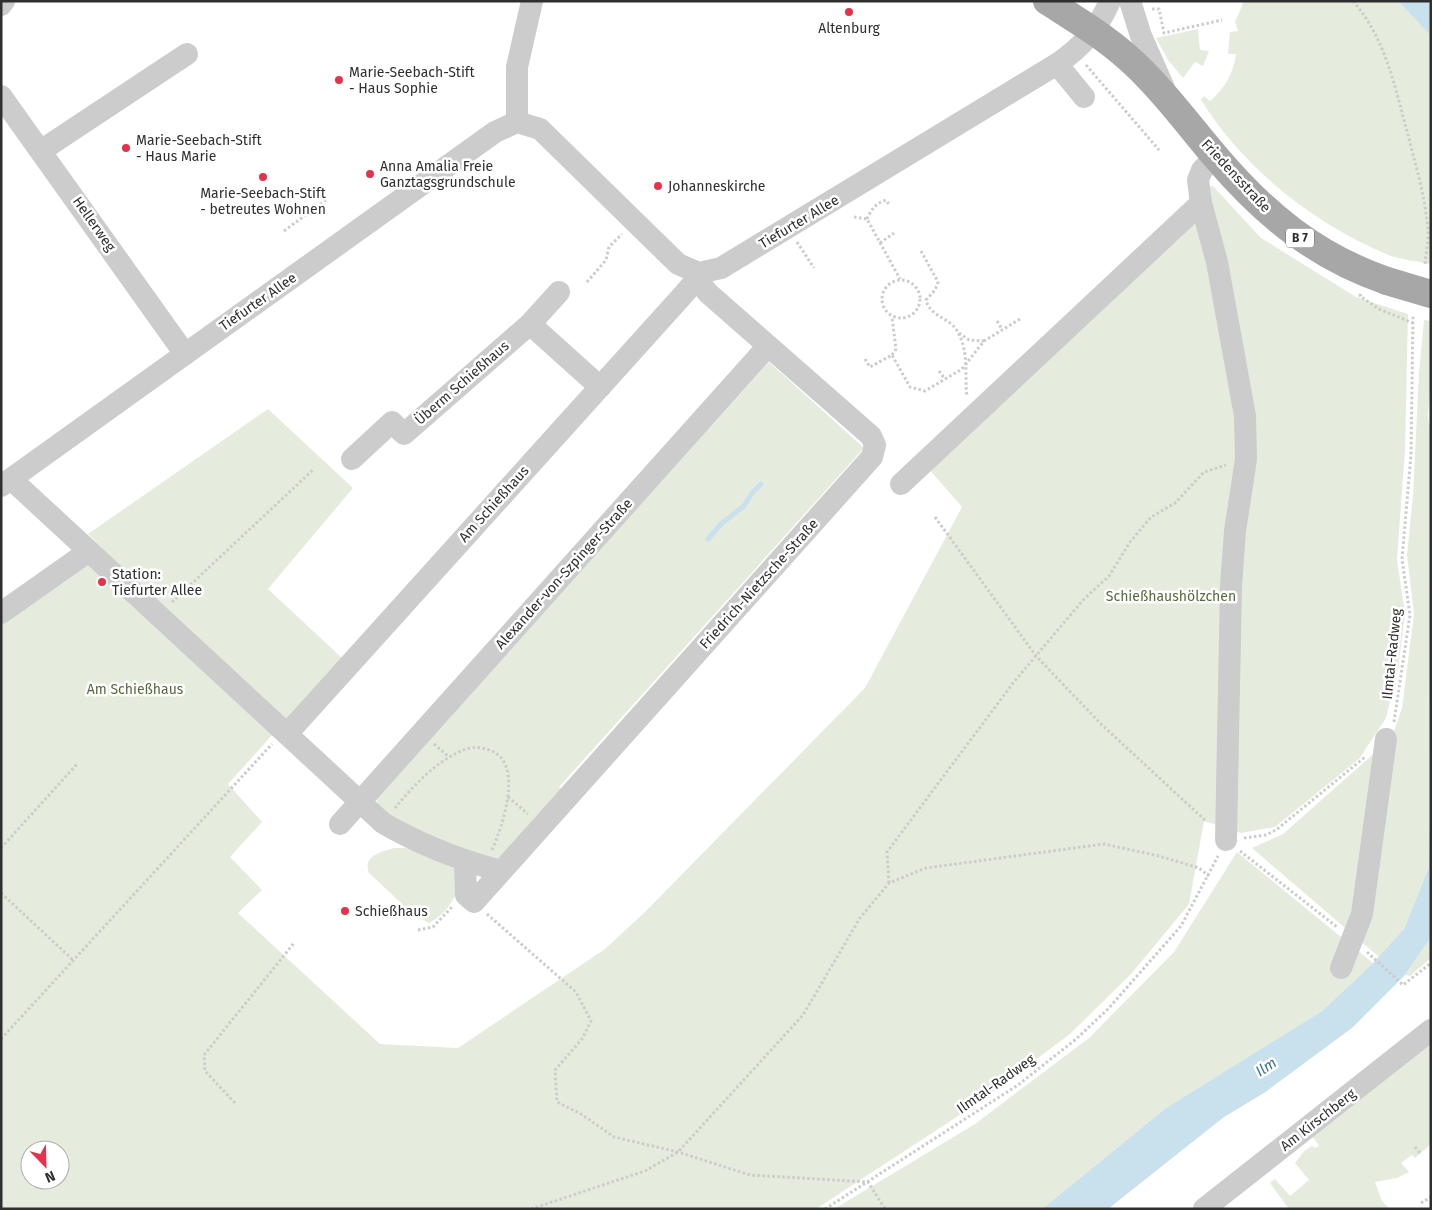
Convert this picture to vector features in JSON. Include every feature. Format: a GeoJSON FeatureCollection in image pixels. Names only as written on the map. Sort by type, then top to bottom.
{"type":"FeatureCollection","features":[{"type":"Feature","properties":{"kind":"main road","name":"B 7"},"geometry":{"type":"LineString","coordinates":[[1047,1],[1095,31]]}},
{"type":"Feature","properties":{"kind":"main road","name":"Friedensstraße"},"geometry":{"type":"LineString","coordinates":[[1095,31],[1128,58],[1174,106],[1214,156],[1261,206],[1302,239],[1315,248],[1387,281],[1431,294]]}},
{"type":"Feature","properties":{"kind":"street"},"geometry":{"type":"LineString","coordinates":[[1,5],[4,1]]}},
{"type":"Feature","properties":{"kind":"street"},"geometry":{"type":"LineString","coordinates":[[532,1],[517,67],[517,122],[540,130],[635,220],[678,264],[698,276]]}},
{"type":"Feature","properties":{"kind":"street","name":"Tiefurter Allee"},"geometry":{"type":"LineString","coordinates":[[698,276],[721,268],[789,229],[1057,64],[1076,50],[1095,31],[1110,1]]}},
{"type":"Feature","properties":{"kind":"street"},"geometry":{"type":"LineString","coordinates":[[1130,1],[1150,59],[1174,106]]}},
{"type":"Feature","properties":{"kind":"street"},"geometry":{"type":"LineString","coordinates":[[42,150],[187,54]]}},
{"type":"Feature","properties":{"kind":"street"},"geometry":{"type":"LineString","coordinates":[[1057,64],[1084,97]]}},
{"type":"Feature","properties":{"kind":"street","name":"Hellerweg"},"geometry":{"type":"LineString","coordinates":[[1,96],[42,150],[185,354]]}},
{"type":"Feature","properties":{"kind":"street","name":"Tiefurter Allee"},"geometry":{"type":"LineString","coordinates":[[6,482],[495,132],[517,122]]}},
{"type":"Feature","properties":{"kind":"street"},"geometry":{"type":"LineString","coordinates":[[1214,156],[1202,170],[1198,180],[1201,203],[1217,262],[1245,416],[1246,458],[1235,531],[1231,586],[1226,840]]}},
{"type":"Feature","properties":{"kind":"street"},"geometry":{"type":"LineString","coordinates":[[901,484],[1201,203]]}},
{"type":"Feature","properties":{"kind":"street","name":"Friedrich-Nietzsche-Straße"},"geometry":{"type":"LineString","coordinates":[[474,902],[484,866],[542,826],[872,457],[875,445],[871,436],[708,293],[698,276]]}},
{"type":"Feature","properties":{"kind":"street","name":"Am Schießhaus"},"geometry":{"type":"LineString","coordinates":[[288,734],[698,276]]}},
{"type":"Feature","properties":{"kind":"street","name":"Überm Schießhaus"},"geometry":{"type":"LineString","coordinates":[[352,459],[392,422],[404,434],[530,324],[559,292]]}},
{"type":"Feature","properties":{"kind":"street"},"geometry":{"type":"LineString","coordinates":[[530,324],[600,387]]}},
{"type":"Feature","properties":{"kind":"street","name":"Alexander-von-Szpinger-Straße"},"geometry":{"type":"LineString","coordinates":[[340,824],[768,346]]}},
{"type":"Feature","properties":{"kind":"street"},"geometry":{"type":"LineString","coordinates":[[6,482],[89,551],[383,823],[407,837],[484,866],[466,895],[474,902]]}},
{"type":"Feature","properties":{"kind":"street"},"geometry":{"type":"LineString","coordinates":[[1,613],[89,551]]}},
{"type":"Feature","properties":{"kind":"street"},"geometry":{"type":"LineString","coordinates":[[1341,968],[1359,944],[1386,739]]}},
{"type":"Feature","properties":{"kind":"street","name":"Am Kirschberg"},"geometry":{"type":"LineString","coordinates":[[1204,1209],[1431,1030]]}},
{"type":"Feature","properties":{"kind":"path"},"geometry":{"type":"LineString","coordinates":[[1150,1],[1152,10],[1158,9],[1164,33],[1222,20]]}},
{"type":"Feature","properties":{"kind":"path"},"geometry":{"type":"LineString","coordinates":[[1353,1],[1375,32],[1386,59],[1400,108],[1425,199],[1428,232],[1426,264]]}},
{"type":"Feature","properties":{"kind":"path"},"geometry":{"type":"LineString","coordinates":[[1076,50],[1086,65],[1158,150]]}},
{"type":"Feature","properties":{"kind":"path"},"geometry":{"type":"LineString","coordinates":[[284,231],[326,200]]}},
{"type":"Feature","properties":{"kind":"path"},"geometry":{"type":"LineString","coordinates":[[867,219],[872,209],[881,202],[886,200],[890,206]]}},
{"type":"Feature","properties":{"kind":"path"},"geometry":{"type":"LineString","coordinates":[[854,217],[867,219]]}},
{"type":"Feature","properties":{"kind":"path"},"geometry":{"type":"LineString","coordinates":[[867,219],[900,280]]}},
{"type":"Feature","properties":{"kind":"path"},"geometry":{"type":"LineString","coordinates":[[587,282],[606,260],[609,248],[635,220]]}},
{"type":"Feature","properties":{"kind":"path"},"geometry":{"type":"LineString","coordinates":[[789,229],[814,268]]}},
{"type":"Feature","properties":{"kind":"path"},"geometry":{"type":"LineString","coordinates":[[880,243],[894,233]]}},
{"type":"Feature","properties":{"kind":"path"},"geometry":{"type":"LineString","coordinates":[[920,300],[926,300],[936,290],[938,282],[921,251]]}},
{"type":"Feature","properties":{"kind":"path"},"geometry":{"type":"LineString","coordinates":[[900,280],[912,283],[917,288],[920,300],[915,312],[910,316],[898,318],[892,316],[883,308],[881,295],[888,284],[900,280]]}},
{"type":"Feature","properties":{"kind":"path"},"geometry":{"type":"LineString","coordinates":[[926,300],[932,312],[954,327],[958,333],[967,362],[966,387],[968,405],[973,417]]}},
{"type":"Feature","properties":{"kind":"path"},"geometry":{"type":"LineString","coordinates":[[1371,304],[1412,323]]}},
{"type":"Feature","properties":{"kind":"path","name":"Ilmtal-Radweg"},"geometry":{"type":"LineString","coordinates":[[825,1209],[1018,1085],[1068,1046],[1108,1009],[1181,926],[1209,876],[1226,840],[1266,835],[1276,830],[1386,739],[1395,720],[1410,615],[1402,559],[1411,455],[1413,315]]}},
{"type":"Feature","properties":{"kind":"path"},"geometry":{"type":"LineString","coordinates":[[866,359],[870,367],[892,355],[896,349],[892,316]]}},
{"type":"Feature","properties":{"kind":"path"},"geometry":{"type":"LineString","coordinates":[[892,355],[910,387],[926,390],[962,370],[984,341],[1020,318]]}},
{"type":"Feature","properties":{"kind":"path"},"geometry":{"type":"LineString","coordinates":[[997,321],[1002,329]]}},
{"type":"Feature","properties":{"kind":"path"},"geometry":{"type":"LineString","coordinates":[[958,333],[969,340],[984,341]]}},
{"type":"Feature","properties":{"kind":"path"},"geometry":{"type":"LineString","coordinates":[[939,371],[945,379]]}},
{"type":"Feature","properties":{"kind":"path"},"geometry":{"type":"LineString","coordinates":[[889,883],[887,852],[1013,683],[1084,599],[1109,576],[1130,542],[1151,518],[1175,503],[1204,472],[1246,458]]}},
{"type":"Feature","properties":{"kind":"path"},"geometry":{"type":"LineString","coordinates":[[158,614],[314,469]]}},
{"type":"Feature","properties":{"kind":"path"},"geometry":{"type":"LineString","coordinates":[[935,517],[1036,656],[1102,724],[1226,840],[1359,944],[1403,985],[1431,964]]}},
{"type":"Feature","properties":{"kind":"path"},"geometry":{"type":"LineString","coordinates":[[1,1039],[270,746],[288,734]]}},
{"type":"Feature","properties":{"kind":"path"},"geometry":{"type":"LineString","coordinates":[[437,746],[449,757]]}},
{"type":"Feature","properties":{"kind":"path"},"geometry":{"type":"LineString","coordinates":[[383,823],[404,797],[449,757],[468,748],[487,749],[495,752],[506,764],[509,784],[500,832],[484,866]]}},
{"type":"Feature","properties":{"kind":"path"},"geometry":{"type":"LineString","coordinates":[[1,848],[78,764]]}},
{"type":"Feature","properties":{"kind":"path"},"geometry":{"type":"LineString","coordinates":[[507,797],[542,826]]}},
{"type":"Feature","properties":{"kind":"path"},"geometry":{"type":"LineString","coordinates":[[531,1209],[645,1171],[678,1152],[803,1015],[860,918],[889,883],[926,868],[1104,844],[1159,856],[1199,868],[1209,876]]}},
{"type":"Feature","properties":{"kind":"path"},"geometry":{"type":"LineString","coordinates":[[1,893],[73,960]]}},
{"type":"Feature","properties":{"kind":"path"},"geometry":{"type":"LineString","coordinates":[[474,902],[576,992],[590,1021],[582,1039],[555,1070],[557,1102],[582,1114],[614,1137],[678,1152],[750,1175],[868,1182],[885,1209]]}},
{"type":"Feature","properties":{"kind":"path"},"geometry":{"type":"LineString","coordinates":[[418,930],[433,928],[446,914]]}},
{"type":"Feature","properties":{"kind":"path"},"geometry":{"type":"LineString","coordinates":[[235,1103],[205,1070],[204,1055],[294,943]]}},
{"type":"Feature","properties":{"kind":"path"},"geometry":{"type":"LineString","coordinates":[[1415,1147],[1420,1153]]}},
{"type":"Feature","properties":{"kind":"path"},"geometry":{"type":"LineString","coordinates":[[1421,1203],[1431,1197]]}},
{"type":"Feature","properties":{"kind":"green space"},"geometry":{"type":"Polygon","coordinates":[[[1244,1],[1398,1],[1431,36],[1431,261],[1429,264],[1391,256],[1335,228],[1309,211],[1260,172],[1219,126],[1201,100],[1204,96],[1210,101],[1220,91],[1233,68],[1236,54],[1228,54],[1230,32],[1238,31],[1235,22],[1244,1]]]}},
{"type":"Feature","properties":{"kind":"green space"},"geometry":{"type":"Polygon","coordinates":[[[1198,29],[1200,50],[1209,51],[1203,66],[1195,62],[1183,78],[1168,60],[1156,38],[1198,29]]]}},
{"type":"Feature","properties":{"kind":"green space","name":"Schießhaushölzchen"},"geometry":{"type":"Polygon","coordinates":[[[1213,186],[1261,238],[1356,297],[1408,314],[1405,450],[1397,559],[1405,614],[1398,669],[1386,718],[1359,759],[1275,827],[1241,833],[1204,821],[1189,904],[1132,973],[1070,1034],[978,1103],[816,1209],[1,1209],[1,623],[102,548],[88,534],[268,409],[353,488],[268,589],[342,658],[228,784],[262,822],[230,857],[262,890],[238,913],[380,1044],[458,1048],[605,949],[645,912],[865,688],[962,507],[928,468],[1207,187],[1213,186]]]}},
{"type":"Feature","properties":{"kind":"green space"},"geometry":{"type":"Polygon","coordinates":[[[1424,320],[1431,321],[1431,381],[1428,416],[1431,434],[1429,867],[1404,929],[1379,957],[1252,848],[1283,834],[1371,756],[1394,731],[1402,708],[1414,614],[1407,555],[1413,495],[1419,372],[1424,320]]]}},
{"type":"Feature","properties":{"kind":"green space"},"geometry":{"type":"Polygon","coordinates":[[[769,362],[864,448],[559,787],[563,790],[503,856],[492,861],[426,835],[392,817],[381,807],[376,797],[769,362]]]}},
{"type":"Feature","properties":{"kind":"green space"},"geometry":{"type":"Polygon","coordinates":[[[395,848],[408,848],[454,868],[458,884],[457,892],[448,907],[429,923],[415,916],[369,873],[368,862],[374,855],[395,848]]]}},
{"type":"Feature","properties":{"kind":"green space"},"geometry":{"type":"Polygon","coordinates":[[[1237,852],[1373,963],[1322,1011],[1166,1108],[1042,1209],[834,1209],[975,1124],[1089,1038],[1174,952],[1237,852]]]}},
{"type":"Feature","properties":{"kind":"green space"},"geometry":{"type":"Polygon","coordinates":[[[1431,937],[1431,958],[1410,976],[1405,975],[1431,937]]]}},
{"type":"Feature","properties":{"kind":"green space"},"geometry":{"type":"Polygon","coordinates":[[[1431,1041],[1431,1141],[1429,1146],[1415,1158],[1412,1155],[1401,1163],[1409,1172],[1397,1178],[1375,1182],[1382,1201],[1390,1209],[1289,1209],[1270,1183],[1275,1179],[1290,1196],[1309,1180],[1295,1163],[1304,1151],[1312,1146],[1316,1148],[1319,1145],[1311,1135],[1431,1041]]]}},
{"type":"Feature","properties":{"kind":"water"},"geometry":{"type":"Polygon","coordinates":[[[1398,1],[1431,1],[1431,36],[1398,1]]]}},
{"type":"Feature","properties":{"kind":"water","name":"Ilm"},"geometry":{"type":"Polygon","coordinates":[[[1431,755],[1431,937],[1405,975],[1352,1028],[1264,1093],[1224,1117],[1108,1209],[1042,1209],[1166,1108],[1322,1011],[1373,963],[1404,929],[1429,867],[1431,755]]]}},
{"type":"Feature","properties":{"kind":"waterway"},"geometry":{"type":"LineString","coordinates":[[708,539],[722,523],[744,506],[752,493],[761,484]]}},
{"type":"Feature","properties":{"kind":"place","name":"Altenburg"},"geometry":{"type":"Point","coordinates":[849,12]}},
{"type":"Feature","properties":{"kind":"place","name":"Marie-Seebach-Stift - Haus Sophie"},"geometry":{"type":"Point","coordinates":[339,80]}},
{"type":"Feature","properties":{"kind":"place","name":"Marie-Seebach-Stift - Haus Marie"},"geometry":{"type":"Point","coordinates":[126,148]}},
{"type":"Feature","properties":{"kind":"place","name":"Anna Amalia Freie Ganztagsgrundschule"},"geometry":{"type":"Point","coordinates":[370,174]}},
{"type":"Feature","properties":{"kind":"place","name":"Marie-Seebach-Stift - betreutes Wohnen"},"geometry":{"type":"Point","coordinates":[263,177]}},
{"type":"Feature","properties":{"kind":"place","name":"Johanneskirche"},"geometry":{"type":"Point","coordinates":[658,186]}},
{"type":"Feature","properties":{"kind":"place","name":"Station: Tiefurter Allee"},"geometry":{"type":"Point","coordinates":[102,582]}},
{"type":"Feature","properties":{"kind":"place","name":"Schießhaus"},"geometry":{"type":"Point","coordinates":[345,911]}}]}
